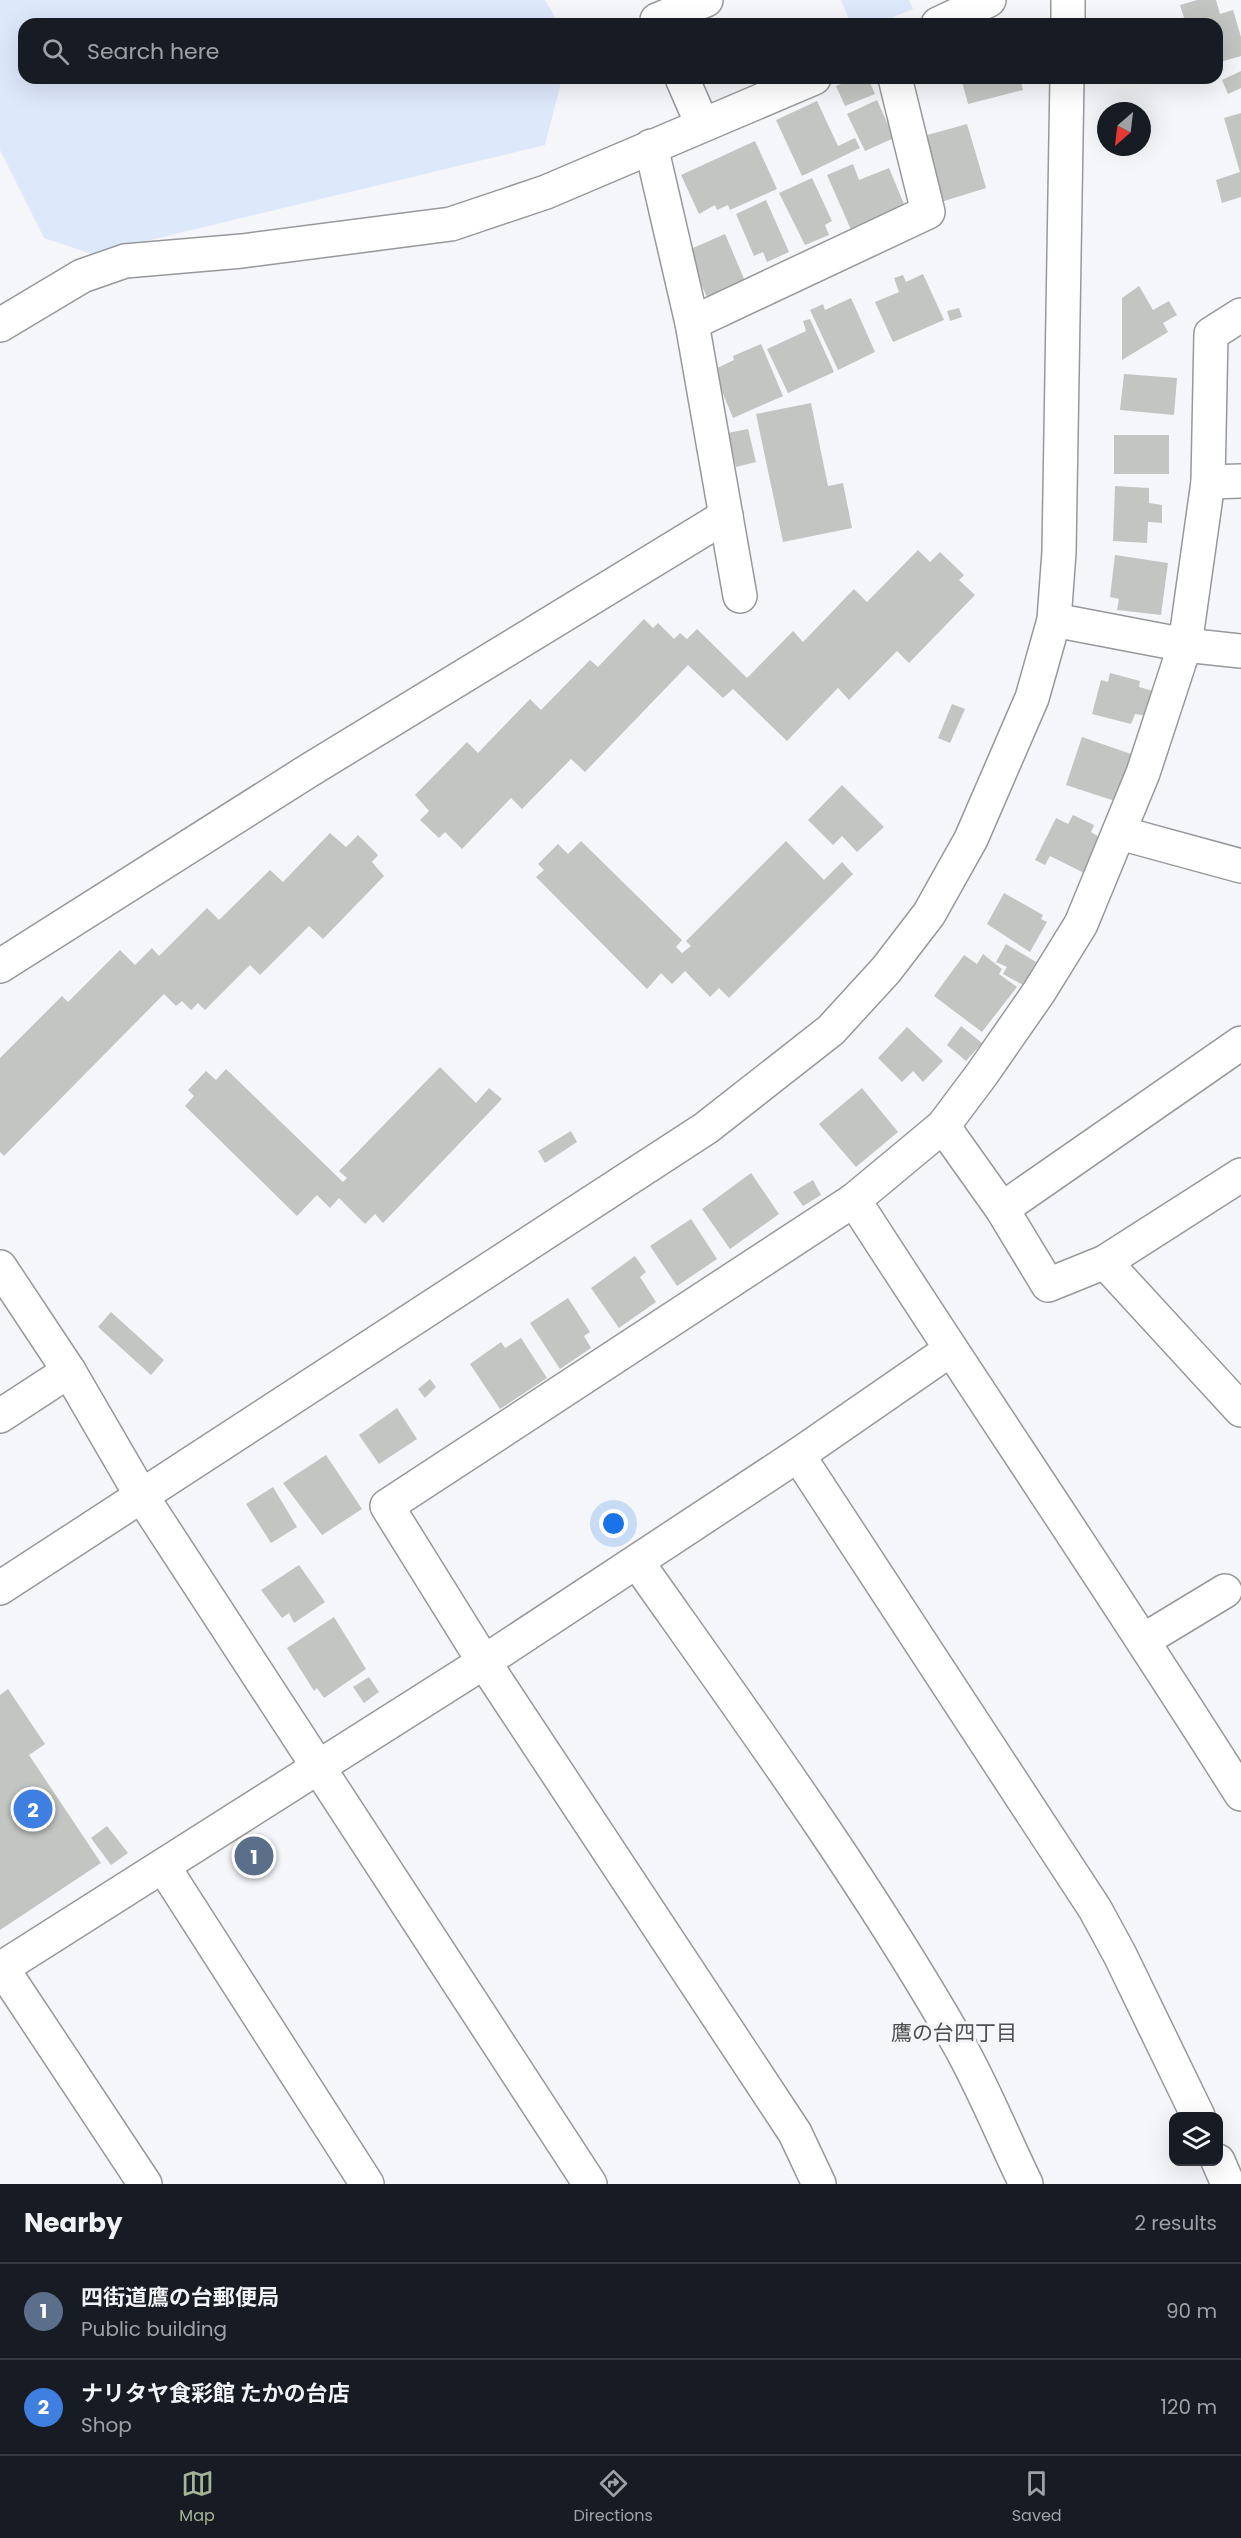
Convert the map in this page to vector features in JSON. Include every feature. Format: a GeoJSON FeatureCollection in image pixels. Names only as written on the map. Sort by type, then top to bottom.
{"type":"FeatureCollection","features":[{"type":"Feature","properties":{"kind":"street"},"geometry":{"type":"LineString","coordinates":[[655,15],[706,0]]}},
{"type":"Feature","properties":{"kind":"street"},"geometry":{"type":"LineString","coordinates":[[951,18],[989,0]]}},
{"type":"Feature","properties":{"kind":"street"},"geometry":{"type":"LineString","coordinates":[[1068,0],[1068,18]]}},
{"type":"Feature","properties":{"kind":"street"},"geometry":{"type":"LineString","coordinates":[[685,84],[702,124]]}},
{"type":"Feature","properties":{"kind":"street"},"geometry":{"type":"LineString","coordinates":[[0,325],[82,276],[124,261],[242,251],[451,224],[546,192],[799,84]]}},
{"type":"Feature","properties":{"kind":"street"},"geometry":{"type":"LineString","coordinates":[[692,323],[928,212],[896,84]]}},
{"type":"Feature","properties":{"kind":"street"},"geometry":{"type":"LineString","coordinates":[[0,1588],[706,1128],[831,1030],[886,970],[929,914],[971,839],[1032,698],[1054,620],[1059,552],[1067,84]]}},
{"type":"Feature","properties":{"kind":"street"},"geometry":{"type":"LineString","coordinates":[[651,146],[692,323],[740,596]]}},
{"type":"Feature","properties":{"kind":"street"},"geometry":{"type":"LineString","coordinates":[[819,2184],[795,2133],[484,1662],[387,1506],[854,1200],[943,1126],[1039,992],[1081,924],[1143,773],[1185,645],[1208,482],[1211,334],[1241,315]]}},
{"type":"Feature","properties":{"kind":"street"},"geometry":{"type":"LineString","coordinates":[[1208,482],[1241,481]]}},
{"type":"Feature","properties":{"kind":"street"},"geometry":{"type":"LineString","coordinates":[[0,966],[308,771],[726,516]]}},
{"type":"Feature","properties":{"kind":"street"},"geometry":{"type":"LineString","coordinates":[[1054,620],[1185,645],[1241,651]]}},
{"type":"Feature","properties":{"kind":"street"},"geometry":{"type":"LineString","coordinates":[[1120,833],[1241,866]]}},
{"type":"Feature","properties":{"kind":"street"},"geometry":{"type":"LineString","coordinates":[[1002,1209],[1241,1043]]}},
{"type":"Feature","properties":{"kind":"street"},"geometry":{"type":"LineString","coordinates":[[943,1126],[1002,1209],[1048,1285],[1105,1262],[1241,1175]]}},
{"type":"Feature","properties":{"kind":"street"},"geometry":{"type":"LineString","coordinates":[[854,1200],[1144,1640],[1241,1794]]}},
{"type":"Feature","properties":{"kind":"street"},"geometry":{"type":"LineString","coordinates":[[1105,1262],[1241,1410]]}},
{"type":"Feature","properties":{"kind":"street"},"geometry":{"type":"LineString","coordinates":[[0,1267],[69,1371],[141,1495],[590,2184]]}},
{"type":"Feature","properties":{"kind":"street"},"geometry":{"type":"LineString","coordinates":[[145,2184],[1,1969],[484,1662],[798,1455],[951,1350]]}},
{"type":"Feature","properties":{"kind":"street"},"geometry":{"type":"LineString","coordinates":[[0,1416],[69,1371]]}},
{"type":"Feature","properties":{"kind":"street"},"geometry":{"type":"LineString","coordinates":[[798,1455],[1095,1909],[1120,1955],[1196,2112]]}},
{"type":"Feature","properties":{"kind":"street"},"geometry":{"type":"LineString","coordinates":[[637,1562],[797,1788],[887,1925],[958,2043],[1026,2184]]}},
{"type":"Feature","properties":{"kind":"street"},"geometry":{"type":"LineString","coordinates":[[1144,1640],[1225,1591]]}},
{"type":"Feature","properties":{"kind":"street"},"geometry":{"type":"LineString","coordinates":[[163,1866],[367,2184]]}},
{"type":"Feature","properties":{"kind":"street"},"geometry":{"type":"LineString","coordinates":[[1220,2166],[1228,2184]]}},
{"type":"Feature","properties":{"kind":"shaded area"},"geometry":{"type":"Polygon","coordinates":[[[0,0],[545,0],[556,18],[18,18],[18,84],[560,84],[545,145],[92,254],[44,238],[0,150],[0,0]]]}},
{"type":"Feature","properties":{"kind":"shaded area"},"geometry":{"type":"Polygon","coordinates":[[[841,0],[909,0],[913,9],[891,18],[848,18],[841,0]]]}},
{"type":"Feature","properties":{"kind":"building"},"geometry":{"type":"Polygon","coordinates":[[[1197,0],[1216,0],[1220,14],[1233,10],[1241,37],[1241,56],[1223,61],[1223,18],[1184,18],[1180,5],[1197,0]]]}},
{"type":"Feature","properties":{"kind":"building"},"geometry":{"type":"Polygon","coordinates":[[[1241,71],[1241,88],[1228,94],[1223,80],[1241,71]]]}},
{"type":"Feature","properties":{"kind":"building"},"geometry":{"type":"Polygon","coordinates":[[[871,84],[875,94],[845,106],[836,86],[871,84]]]}},
{"type":"Feature","properties":{"kind":"building"},"geometry":{"type":"Polygon","coordinates":[[[963,84],[1022,84],[1023,90],[968,104],[963,84]]]}},
{"type":"Feature","properties":{"kind":"building"},"geometry":{"type":"Polygon","coordinates":[[[877,100],[894,138],[865,151],[847,114],[877,100]]]}},
{"type":"Feature","properties":{"kind":"building"},"geometry":{"type":"Polygon","coordinates":[[[817,101],[838,146],[855,138],[860,148],[802,176],[776,120],[817,101]]]}},
{"type":"Feature","properties":{"kind":"building"},"geometry":{"type":"Polygon","coordinates":[[[1241,113],[1241,197],[1222,203],[1216,180],[1240,172],[1224,118],[1241,113]]]}},
{"type":"Feature","properties":{"kind":"building"},"geometry":{"type":"Polygon","coordinates":[[[967,124],[986,188],[941,202],[920,137],[967,124]]]}},
{"type":"Feature","properties":{"kind":"building"},"geometry":{"type":"Polygon","coordinates":[[[755,141],[777,189],[730,210],[728,205],[717,210],[715,205],[699,214],[681,175],[755,141]]]}},
{"type":"Feature","properties":{"kind":"building"},"geometry":{"type":"Polygon","coordinates":[[[853,164],[859,180],[889,168],[906,209],[852,232],[827,175],[853,164]]]}},
{"type":"Feature","properties":{"kind":"building"},"geometry":{"type":"Polygon","coordinates":[[[812,178],[832,221],[825,225],[829,235],[805,245],[779,193],[812,178]]]}},
{"type":"Feature","properties":{"kind":"building"},"geometry":{"type":"Polygon","coordinates":[[[766,200],[789,252],[767,262],[763,252],[754,256],[736,214],[766,200]]]}},
{"type":"Feature","properties":{"kind":"building"},"geometry":{"type":"Polygon","coordinates":[[[725,234],[745,281],[707,297],[686,251],[725,234]]]}},
{"type":"Feature","properties":{"kind":"building"},"geometry":{"type":"Polygon","coordinates":[[[923,274],[944,320],[893,342],[875,302],[899,292],[894,278],[903,275],[906,282],[923,274]]]}},
{"type":"Feature","properties":{"kind":"building"},"geometry":{"type":"Polygon","coordinates":[[[1139,286],[1153,310],[1169,301],[1177,315],[1163,323],[1168,332],[1122,360],[1122,298],[1139,286]]]}},
{"type":"Feature","properties":{"kind":"building"},"geometry":{"type":"Polygon","coordinates":[[[851,298],[875,352],[838,370],[810,310],[823,304],[825,310],[851,298]]]}},
{"type":"Feature","properties":{"kind":"building"},"geometry":{"type":"Polygon","coordinates":[[[959,308],[962,317],[950,321],[947,311],[959,308]]]}},
{"type":"Feature","properties":{"kind":"building"},"geometry":{"type":"Polygon","coordinates":[[[810,319],[834,372],[788,393],[767,349],[806,331],[803,321],[810,319]]]}},
{"type":"Feature","properties":{"kind":"building"},"geometry":{"type":"Polygon","coordinates":[[[761,344],[783,396],[733,418],[713,370],[734,360],[733,356],[761,344]]]}},
{"type":"Feature","properties":{"kind":"building"},"geometry":{"type":"Polygon","coordinates":[[[1124,374],[1177,378],[1174,415],[1120,410],[1124,374]]]}},
{"type":"Feature","properties":{"kind":"building"},"geometry":{"type":"Polygon","coordinates":[[[811,403],[828,486],[843,483],[852,528],[783,542],[756,414],[811,403]]]}},
{"type":"Feature","properties":{"kind":"building"},"geometry":{"type":"Polygon","coordinates":[[[748,429],[756,462],[736,467],[728,433],[748,429]]]}},
{"type":"Feature","properties":{"kind":"building"},"geometry":{"type":"Polygon","coordinates":[[[1114,435],[1169,435],[1169,474],[1114,474],[1114,435]]]}},
{"type":"Feature","properties":{"kind":"building"},"geometry":{"type":"Polygon","coordinates":[[[1115,486],[1149,488],[1149,503],[1162,505],[1162,523],[1148,522],[1147,543],[1113,541],[1115,486]]]}},
{"type":"Feature","properties":{"kind":"building"},"geometry":{"type":"Polygon","coordinates":[[[918,550],[930,562],[940,552],[964,575],[959,580],[975,595],[909,663],[897,651],[849,700],[838,688],[787,741],[733,689],[723,698],[688,665],[585,772],[571,759],[522,809],[511,798],[462,849],[445,832],[439,838],[420,820],[429,811],[415,795],[467,742],[478,753],[530,699],[541,710],[590,660],[598,667],[644,619],[653,628],[658,623],[674,639],[680,633],[687,639],[697,629],[747,678],[793,631],[803,642],[854,589],[867,602],[918,550]]]}},
{"type":"Feature","properties":{"kind":"building"},"geometry":{"type":"Polygon","coordinates":[[[1115,555],[1168,563],[1161,615],[1117,610],[1119,599],[1110,597],[1115,555]]]}},
{"type":"Feature","properties":{"kind":"building"},"geometry":{"type":"Polygon","coordinates":[[[1110,673],[1140,681],[1139,687],[1153,691],[1147,716],[1135,714],[1131,724],[1092,714],[1101,680],[1108,682],[1110,673]]]}},
{"type":"Feature","properties":{"kind":"building"},"geometry":{"type":"Polygon","coordinates":[[[952,704],[965,709],[950,743],[938,738],[952,704]]]}},
{"type":"Feature","properties":{"kind":"building"},"geometry":{"type":"Polygon","coordinates":[[[1082,737],[1134,755],[1118,802],[1066,785],[1082,737]]]}},
{"type":"Feature","properties":{"kind":"building"},"geometry":{"type":"Polygon","coordinates":[[[842,785],[884,827],[857,852],[842,836],[833,845],[808,820],[842,785]]]}},
{"type":"Feature","properties":{"kind":"building"},"geometry":{"type":"Polygon","coordinates":[[[1073,815],[1094,825],[1091,832],[1104,840],[1086,874],[1050,856],[1045,865],[1035,860],[1056,818],[1068,824],[1073,815]]]}},
{"type":"Feature","properties":{"kind":"building"},"geometry":{"type":"Polygon","coordinates":[[[330,833],[346,847],[358,835],[378,855],[372,862],[384,876],[323,939],[309,926],[260,975],[250,965],[205,1010],[198,1003],[191,1010],[182,1001],[176,1006],[164,994],[4,1156],[0,1152],[0,1058],[62,996],[68,1002],[120,950],[135,965],[152,948],[159,956],[207,908],[219,920],[270,870],[283,882],[330,833]]]}},
{"type":"Feature","properties":{"kind":"building"},"geometry":{"type":"Polygon","coordinates":[[[581,841],[682,940],[676,947],[682,953],[691,946],[686,941],[786,841],[824,880],[842,862],[853,874],[729,998],[719,988],[710,997],[685,971],[672,984],[661,973],[647,989],[536,877],[544,870],[538,864],[558,844],[568,854],[581,841]]]}},
{"type":"Feature","properties":{"kind":"building"},"geometry":{"type":"Polygon","coordinates":[[[1004,893],[1043,915],[1041,919],[1047,922],[1030,952],[987,924],[1004,893]]]}},
{"type":"Feature","properties":{"kind":"building"},"geometry":{"type":"Polygon","coordinates":[[[1006,944],[1036,962],[1023,985],[1003,974],[1007,967],[996,962],[1006,944]]]}},
{"type":"Feature","properties":{"kind":"building"},"geometry":{"type":"Polygon","coordinates":[[[983,954],[1002,969],[999,974],[1017,987],[982,1032],[934,996],[964,955],[977,964],[983,954]]]}},
{"type":"Feature","properties":{"kind":"building"},"geometry":{"type":"Polygon","coordinates":[[[961,1026],[982,1043],[966,1061],[947,1045],[961,1026]]]}},
{"type":"Feature","properties":{"kind":"building"},"geometry":{"type":"Polygon","coordinates":[[[907,1027],[943,1061],[923,1082],[913,1071],[902,1082],[878,1058],[907,1027]]]}},
{"type":"Feature","properties":{"kind":"building"},"geometry":{"type":"Polygon","coordinates":[[[440,1067],[476,1103],[489,1088],[502,1099],[383,1223],[375,1214],[365,1224],[339,1198],[330,1208],[317,1195],[297,1216],[185,1106],[194,1096],[188,1090],[206,1071],[216,1080],[226,1069],[343,1182],[347,1178],[339,1171],[440,1067]]]}},
{"type":"Feature","properties":{"kind":"building"},"geometry":{"type":"Polygon","coordinates":[[[862,1088],[898,1132],[856,1167],[819,1124],[862,1088]]]}},
{"type":"Feature","properties":{"kind":"building"},"geometry":{"type":"Polygon","coordinates":[[[571,1131],[577,1142],[545,1163],[538,1151],[571,1131]]]}},
{"type":"Feature","properties":{"kind":"building"},"geometry":{"type":"Polygon","coordinates":[[[751,1173],[779,1214],[730,1249],[702,1209],[751,1173]]]}},
{"type":"Feature","properties":{"kind":"building"},"geometry":{"type":"Polygon","coordinates":[[[813,1180],[821,1195],[803,1206],[793,1192],[813,1180]]]}},
{"type":"Feature","properties":{"kind":"building"},"geometry":{"type":"Polygon","coordinates":[[[691,1219],[717,1259],[677,1286],[650,1246],[691,1219]]]}},
{"type":"Feature","properties":{"kind":"building"},"geometry":{"type":"Polygon","coordinates":[[[635,1256],[646,1272],[640,1277],[656,1302],[619,1328],[591,1288],[635,1256]]]}},
{"type":"Feature","properties":{"kind":"building"},"geometry":{"type":"Polygon","coordinates":[[[568,1298],[590,1332],[584,1336],[591,1348],[560,1369],[530,1323],[568,1298]]]}},
{"type":"Feature","properties":{"kind":"building"},"geometry":{"type":"Polygon","coordinates":[[[111,1312],[164,1360],[151,1375],[98,1327],[111,1312]]]}},
{"type":"Feature","properties":{"kind":"building"},"geometry":{"type":"Polygon","coordinates":[[[521,1338],[547,1378],[500,1409],[470,1364],[501,1342],[505,1348],[521,1338]]]}},
{"type":"Feature","properties":{"kind":"building"},"geometry":{"type":"Polygon","coordinates":[[[430,1379],[436,1387],[425,1398],[418,1389],[430,1379]]]}},
{"type":"Feature","properties":{"kind":"building"},"geometry":{"type":"Polygon","coordinates":[[[397,1408],[417,1439],[379,1464],[359,1435],[397,1408]]]}},
{"type":"Feature","properties":{"kind":"building"},"geometry":{"type":"Polygon","coordinates":[[[326,1455],[362,1509],[322,1535],[283,1483],[326,1455]]]}},
{"type":"Feature","properties":{"kind":"building"},"geometry":{"type":"Polygon","coordinates":[[[273,1487],[297,1527],[271,1543],[246,1504],[273,1487]]]}},
{"type":"Feature","properties":{"kind":"building"},"geometry":{"type":"Polygon","coordinates":[[[299,1565],[325,1602],[294,1623],[289,1613],[282,1618],[261,1590],[299,1565]]]}},
{"type":"Feature","properties":{"kind":"building"},"geometry":{"type":"Polygon","coordinates":[[[334,1617],[366,1669],[324,1698],[317,1688],[314,1691],[287,1648],[334,1617]]]}},
{"type":"Feature","properties":{"kind":"building"},"geometry":{"type":"Polygon","coordinates":[[[369,1677],[379,1692],[364,1703],[353,1687],[369,1677]]]}},
{"type":"Feature","properties":{"kind":"building"},"geometry":{"type":"Polygon","coordinates":[[[8,1689],[45,1744],[29,1755],[101,1863],[0,1930],[0,1695],[8,1689]]]}},
{"type":"Feature","properties":{"kind":"building"},"geometry":{"type":"Polygon","coordinates":[[[107,1826],[128,1853],[111,1865],[91,1838],[107,1826]]]}},
{"type":"Feature","properties":{"kind":"place","name":"ナリタヤ食彩館 たかの台店"},"geometry":{"type":"Point","coordinates":[33,1809]}},
{"type":"Feature","properties":{"kind":"place","name":"四街道鷹の台郵便局"},"geometry":{"type":"Point","coordinates":[254,1856]}},
{"type":"Feature","properties":{"kind":"district","name":"鷹の台四丁目"},"geometry":{"type":"Point","coordinates":[954,2032]}}]}
